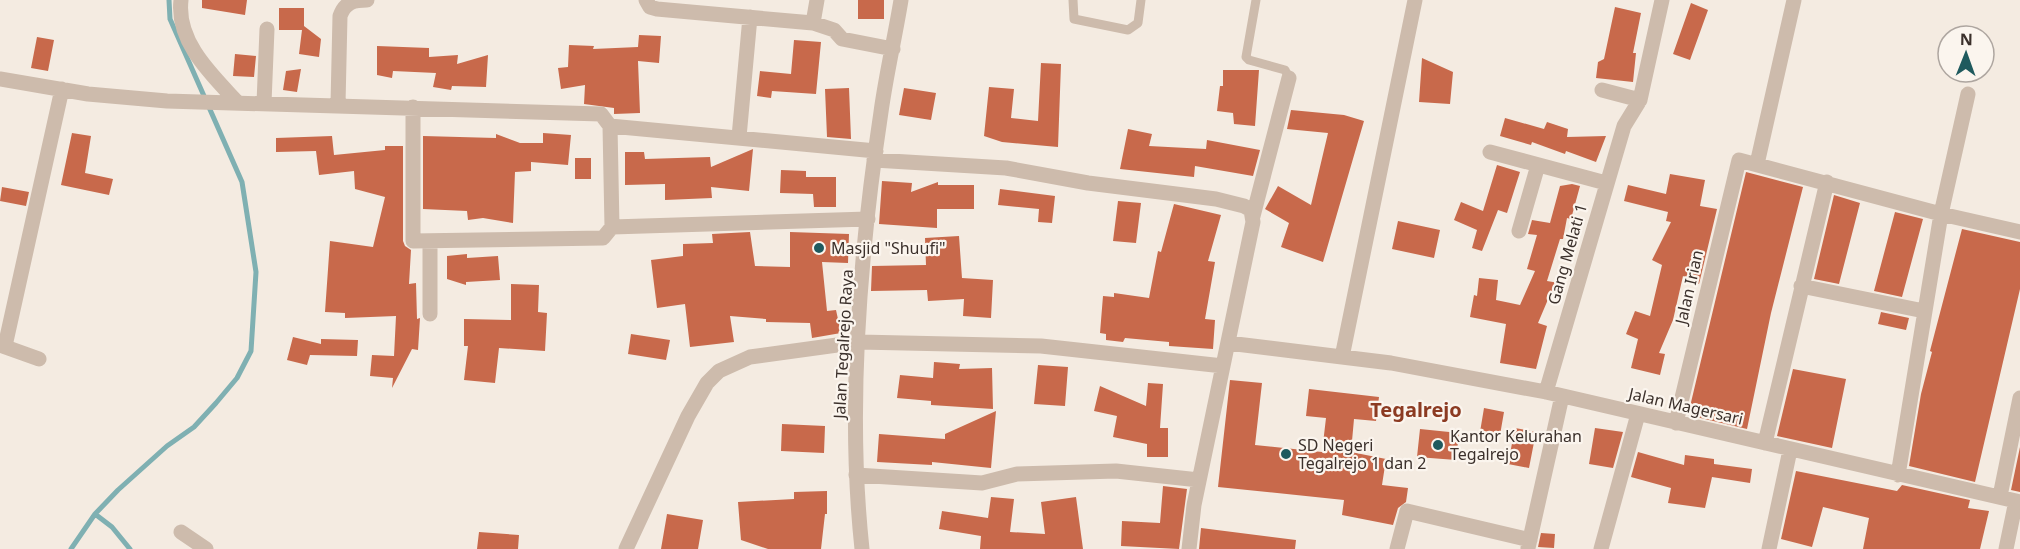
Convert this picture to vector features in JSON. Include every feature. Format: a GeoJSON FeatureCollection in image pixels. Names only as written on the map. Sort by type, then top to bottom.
{"type":"FeatureCollection","features":[{"type":"Feature","properties":{"kind":"street"},"geometry":{"type":"LineString","coordinates":[[181,0],[183,32],[205,68],[238,103]]}},
{"type":"Feature","properties":{"kind":"street"},"geometry":{"type":"LineString","coordinates":[[338,104],[340,16],[346,4],[354,0],[367,0]]}},
{"type":"Feature","properties":{"kind":"street"},"geometry":{"type":"LineString","coordinates":[[646,0],[650,7],[657,9],[813,23],[834,30],[842,39],[892,49]]}},
{"type":"Feature","properties":{"kind":"street"},"geometry":{"type":"LineString","coordinates":[[813,23],[817,0]]}},
{"type":"Feature","properties":{"kind":"street","name":"Jalan Tegalrejo Raya"},"geometry":{"type":"LineString","coordinates":[[862,549],[856,475],[859,342],[875,156],[901,0]]}},
{"type":"Feature","properties":{"kind":"street"},"geometry":{"type":"LineString","coordinates":[[1342,357],[1415,0]]}},
{"type":"Feature","properties":{"kind":"street"},"geometry":{"type":"LineString","coordinates":[[1602,90],[1640,100],[1662,0]]}},
{"type":"Feature","properties":{"kind":"street"},"geometry":{"type":"LineString","coordinates":[[1794,0],[1757,164],[1941,214],[2020,231]]}},
{"type":"Feature","properties":{"kind":"street"},"geometry":{"type":"LineString","coordinates":[[740,137],[750,17]]}},
{"type":"Feature","properties":{"kind":"street"},"geometry":{"type":"LineString","coordinates":[[264,103],[267,29]]}},
{"type":"Feature","properties":{"kind":"street"},"geometry":{"type":"LineString","coordinates":[[1189,549],[1199,480],[1253,216],[1289,78]]}},
{"type":"Feature","properties":{"kind":"street"},"geometry":{"type":"LineString","coordinates":[[0,79],[166,101],[338,104],[596,113],[605,116],[610,126],[612,227],[603,238],[413,241],[413,107]]}},
{"type":"Feature","properties":{"kind":"street"},"geometry":{"type":"LineString","coordinates":[[39,359],[2,345],[62,89]]}},
{"type":"Feature","properties":{"kind":"street"},"geometry":{"type":"LineString","coordinates":[[1898,475],[1941,214],[1968,94]]}},
{"type":"Feature","properties":{"kind":"street","name":"Gang Melati 1"},"geometry":{"type":"LineString","coordinates":[[1529,544],[1554,394],[1606,183],[1623,126],[1640,100]]}},
{"type":"Feature","properties":{"kind":"street"},"geometry":{"type":"LineString","coordinates":[[610,126],[740,137],[875,156],[1006,168],[1088,183],[1216,199],[1244,206],[1253,216]]}},
{"type":"Feature","properties":{"kind":"street"},"geometry":{"type":"LineString","coordinates":[[1490,152],[1606,183]]}},
{"type":"Feature","properties":{"kind":"street","name":"Jalan Irian"},"geometry":{"type":"LineString","coordinates":[[1676,423],[1739,160],[1757,164]]}},
{"type":"Feature","properties":{"kind":"street"},"geometry":{"type":"LineString","coordinates":[[1519,231],[1538,165]]}},
{"type":"Feature","properties":{"kind":"street"},"geometry":{"type":"LineString","coordinates":[[1765,443],[1827,182]]}},
{"type":"Feature","properties":{"kind":"street"},"geometry":{"type":"LineString","coordinates":[[612,227],[868,219]]}},
{"type":"Feature","properties":{"kind":"street"},"geometry":{"type":"LineString","coordinates":[[430,241],[430,314]]}},
{"type":"Feature","properties":{"kind":"street"},"geometry":{"type":"LineString","coordinates":[[1801,286],[1924,311]]}},
{"type":"Feature","properties":{"kind":"street"},"geometry":{"type":"LineString","coordinates":[[626,549],[688,417],[707,383],[719,371],[750,357],[859,342],[1041,346],[1223,366]]}},
{"type":"Feature","properties":{"kind":"street","name":"Jalan Magersari"},"geometry":{"type":"LineString","coordinates":[[1228,343],[1391,363],[1554,394],[2018,501]]}},
{"type":"Feature","properties":{"kind":"street"},"geometry":{"type":"LineString","coordinates":[[2000,496],[2020,398]]}},
{"type":"Feature","properties":{"kind":"street"},"geometry":{"type":"LineString","coordinates":[[1601,549],[1638,414]]}},
{"type":"Feature","properties":{"kind":"street"},"geometry":{"type":"LineString","coordinates":[[1769,549],[1790,450]]}},
{"type":"Feature","properties":{"kind":"street"},"geometry":{"type":"LineString","coordinates":[[856,475],[982,483],[1017,474],[1116,471],[1199,480]]}},
{"type":"Feature","properties":{"kind":"street"},"geometry":{"type":"LineString","coordinates":[[2006,549],[2018,501]]}},
{"type":"Feature","properties":{"kind":"street"},"geometry":{"type":"LineString","coordinates":[[1397,549],[1407,511],[1529,544]]}},
{"type":"Feature","properties":{"kind":"street"},"geometry":{"type":"LineString","coordinates":[[181,532],[206,549]]}},
{"type":"Feature","properties":{"kind":"lane"},"geometry":{"type":"LineString","coordinates":[[1073,0],[1074,19],[1128,30],[1138,23],[1142,0]]}},
{"type":"Feature","properties":{"kind":"lane"},"geometry":{"type":"LineString","coordinates":[[1256,0],[1246,57],[1249,60],[1284,70],[1289,78]]}},
{"type":"Feature","properties":{"kind":"building"},"geometry":{"type":"Polygon","coordinates":[[[202,0],[247,0],[245,15],[202,8],[202,0]]]}},
{"type":"Feature","properties":{"kind":"building"},"geometry":{"type":"Polygon","coordinates":[[[858,0],[884,0],[884,19],[858,19],[858,0]]]}},
{"type":"Feature","properties":{"kind":"building"},"geometry":{"type":"Polygon","coordinates":[[[1691,3],[1708,10],[1690,60],[1673,54],[1691,3]]]}},
{"type":"Feature","properties":{"kind":"building"},"geometry":{"type":"Polygon","coordinates":[[[1615,7],[1641,13],[1633,53],[1636,53],[1633,82],[1596,78],[1598,62],[1604,59],[1615,7]]]}},
{"type":"Feature","properties":{"kind":"building"},"geometry":{"type":"Polygon","coordinates":[[[279,8],[304,8],[304,26],[321,39],[319,57],[299,54],[302,30],[279,30],[279,8]]]}},
{"type":"Feature","properties":{"kind":"building"},"geometry":{"type":"Polygon","coordinates":[[[639,35],[661,36],[659,63],[638,61],[640,113],[614,114],[614,108],[584,104],[585,85],[561,89],[558,68],[568,67],[569,45],[594,46],[593,49],[638,47],[639,35]]]}},
{"type":"Feature","properties":{"kind":"building"},"geometry":{"type":"Polygon","coordinates":[[[37,37],[54,40],[48,71],[31,68],[37,37]]]}},
{"type":"Feature","properties":{"kind":"building"},"geometry":{"type":"Polygon","coordinates":[[[794,40],[821,42],[816,94],[772,91],[771,98],[757,96],[760,71],[791,74],[794,40]]]}},
{"type":"Feature","properties":{"kind":"building"},"geometry":{"type":"Polygon","coordinates":[[[377,46],[429,48],[429,57],[458,55],[457,64],[488,55],[486,87],[452,86],[451,90],[433,87],[436,73],[393,71],[392,78],[377,75],[377,46]]]}},
{"type":"Feature","properties":{"kind":"building"},"geometry":{"type":"Polygon","coordinates":[[[235,54],[256,56],[254,77],[233,76],[235,54]]]}},
{"type":"Feature","properties":{"kind":"building"},"geometry":{"type":"Polygon","coordinates":[[[1422,58],[1453,72],[1450,104],[1419,102],[1422,58]]]}},
{"type":"Feature","properties":{"kind":"building"},"geometry":{"type":"Polygon","coordinates":[[[1041,63],[1061,64],[1058,147],[1002,142],[984,136],[989,87],[1014,89],[1011,118],[1038,121],[1041,63]]]}},
{"type":"Feature","properties":{"kind":"building"},"geometry":{"type":"Polygon","coordinates":[[[301,69],[297,92],[283,90],[286,71],[301,69]]]}},
{"type":"Feature","properties":{"kind":"building"},"geometry":{"type":"Polygon","coordinates":[[[1223,70],[1259,70],[1255,126],[1234,124],[1233,113],[1217,111],[1220,86],[1223,86],[1223,70]]]}},
{"type":"Feature","properties":{"kind":"building"},"geometry":{"type":"Polygon","coordinates":[[[849,88],[851,139],[827,137],[825,89],[849,88]]]}},
{"type":"Feature","properties":{"kind":"building"},"geometry":{"type":"Polygon","coordinates":[[[904,88],[936,93],[931,120],[899,115],[904,88]]]}},
{"type":"Feature","properties":{"kind":"building"},"geometry":{"type":"Polygon","coordinates":[[[1291,110],[1344,115],[1364,121],[1323,262],[1281,247],[1289,223],[1265,209],[1278,186],[1311,205],[1328,133],[1287,129],[1291,110]]]}},
{"type":"Feature","properties":{"kind":"building"},"geometry":{"type":"Polygon","coordinates":[[[1505,118],[1544,129],[1547,122],[1568,129],[1567,137],[1606,136],[1596,162],[1566,151],[1565,154],[1532,142],[1531,145],[1500,136],[1505,118]]]}},
{"type":"Feature","properties":{"kind":"building"},"geometry":{"type":"Polygon","coordinates":[[[1128,129],[1152,134],[1149,146],[1206,149],[1207,140],[1260,150],[1253,176],[1195,166],[1194,177],[1120,169],[1128,129]]]}},
{"type":"Feature","properties":{"kind":"building"},"geometry":{"type":"Polygon","coordinates":[[[72,133],[91,136],[85,173],[113,179],[109,195],[61,185],[72,133]]]}},
{"type":"Feature","properties":{"kind":"building"},"geometry":{"type":"Polygon","coordinates":[[[543,133],[571,135],[568,165],[531,162],[531,171],[515,172],[513,223],[483,218],[468,220],[467,211],[423,209],[423,136],[496,138],[496,134],[520,143],[543,143],[543,133]]]}},
{"type":"Feature","properties":{"kind":"building"},"geometry":{"type":"Polygon","coordinates":[[[332,136],[334,155],[385,150],[385,146],[403,146],[403,241],[405,246],[411,250],[409,284],[416,283],[417,319],[420,318],[418,350],[412,349],[392,388],[393,378],[370,376],[372,355],[394,356],[396,316],[345,318],[345,313],[325,312],[330,241],[373,247],[385,197],[355,189],[354,171],[319,175],[316,151],[276,152],[276,138],[332,136]]]}},
{"type":"Feature","properties":{"kind":"building"},"geometry":{"type":"Polygon","coordinates":[[[753,149],[749,191],[711,187],[712,198],[665,200],[665,184],[625,185],[625,152],[644,152],[645,159],[710,157],[711,167],[753,149]]]}},
{"type":"Feature","properties":{"kind":"building"},"geometry":{"type":"Polygon","coordinates":[[[575,158],[591,158],[591,179],[575,179],[575,158]]]}},
{"type":"Feature","properties":{"kind":"building"},"geometry":{"type":"Polygon","coordinates":[[[1497,165],[1520,172],[1507,213],[1498,210],[1482,251],[1472,248],[1477,230],[1454,220],[1461,202],[1483,211],[1497,165]]]}},
{"type":"Feature","properties":{"kind":"building"},"geometry":{"type":"Polygon","coordinates":[[[781,170],[806,171],[806,177],[836,177],[836,207],[814,207],[813,194],[780,193],[781,170]]]}},
{"type":"Feature","properties":{"kind":"building"},"geometry":{"type":"Polygon","coordinates":[[[1746,172],[1803,187],[1771,313],[1747,429],[1688,415],[1746,172]]]}},
{"type":"Feature","properties":{"kind":"building"},"geometry":{"type":"Polygon","coordinates":[[[1670,174],[1705,180],[1700,206],[1717,209],[1699,284],[1683,276],[1673,320],[1659,353],[1665,354],[1660,375],[1631,368],[1638,339],[1626,334],[1635,311],[1650,316],[1662,265],[1652,260],[1671,222],[1666,221],[1668,212],[1624,201],[1628,185],[1666,194],[1670,174]]]}},
{"type":"Feature","properties":{"kind":"building"},"geometry":{"type":"Polygon","coordinates":[[[882,181],[912,183],[911,192],[938,182],[938,185],[974,185],[974,209],[937,209],[937,228],[879,224],[882,181]]]}},
{"type":"Feature","properties":{"kind":"building"},"geometry":{"type":"Polygon","coordinates":[[[1572,184],[1580,186],[1571,219],[1567,218],[1563,239],[1560,239],[1547,281],[1559,283],[1557,299],[1549,297],[1538,323],[1547,326],[1536,369],[1500,363],[1506,324],[1470,317],[1474,295],[1477,296],[1479,278],[1498,280],[1496,300],[1520,305],[1535,271],[1527,269],[1537,235],[1528,234],[1532,220],[1550,223],[1560,186],[1572,184]]]}},
{"type":"Feature","properties":{"kind":"building"},"geometry":{"type":"Polygon","coordinates":[[[2,187],[29,192],[26,206],[0,201],[2,187]]]}},
{"type":"Feature","properties":{"kind":"building"},"geometry":{"type":"Polygon","coordinates":[[[1000,189],[1055,196],[1052,223],[1038,222],[1039,209],[998,205],[1000,189]]]}},
{"type":"Feature","properties":{"kind":"building"},"geometry":{"type":"Polygon","coordinates":[[[1834,195],[1860,203],[1839,284],[1814,279],[1834,195]]]}},
{"type":"Feature","properties":{"kind":"building"},"geometry":{"type":"Polygon","coordinates":[[[1118,201],[1141,203],[1136,243],[1113,241],[1118,201]]]}},
{"type":"Feature","properties":{"kind":"building"},"geometry":{"type":"Polygon","coordinates":[[[1174,204],[1221,215],[1208,261],[1215,262],[1205,319],[1215,320],[1213,349],[1169,346],[1169,342],[1125,338],[1123,342],[1106,340],[1106,334],[1100,333],[1103,296],[1114,297],[1114,293],[1149,298],[1158,251],[1161,252],[1174,204]]]}},
{"type":"Feature","properties":{"kind":"building"},"geometry":{"type":"Polygon","coordinates":[[[1895,212],[1923,219],[1902,297],[1874,291],[1895,212]]]}},
{"type":"Feature","properties":{"kind":"building"},"geometry":{"type":"Polygon","coordinates":[[[1398,221],[1440,230],[1434,258],[1392,249],[1398,221]]]}},
{"type":"Feature","properties":{"kind":"building"},"geometry":{"type":"Polygon","coordinates":[[[1962,229],[2020,242],[2020,289],[1975,482],[1909,466],[1921,394],[1932,352],[1930,351],[1962,229]]]}},
{"type":"Feature","properties":{"kind":"building"},"geometry":{"type":"Polygon","coordinates":[[[750,232],[755,266],[790,267],[790,232],[849,234],[848,263],[822,262],[827,311],[836,310],[841,333],[812,338],[810,323],[766,322],[766,319],[730,316],[734,342],[690,347],[685,304],[657,308],[651,260],[683,256],[683,244],[713,243],[712,234],[750,232]]]}},
{"type":"Feature","properties":{"kind":"building"},"geometry":{"type":"Polygon","coordinates":[[[959,236],[962,278],[993,280],[991,318],[963,316],[964,299],[928,301],[927,290],[871,291],[872,266],[926,265],[925,238],[959,236]]]}},
{"type":"Feature","properties":{"kind":"building"},"geometry":{"type":"Polygon","coordinates":[[[467,254],[467,258],[498,256],[500,280],[466,282],[466,285],[447,279],[447,256],[467,254]]]}},
{"type":"Feature","properties":{"kind":"building"},"geometry":{"type":"Polygon","coordinates":[[[511,284],[539,285],[538,312],[547,313],[545,351],[499,348],[495,383],[464,380],[468,346],[464,346],[464,319],[511,320],[511,284]]]}},
{"type":"Feature","properties":{"kind":"building"},"geometry":{"type":"Polygon","coordinates":[[[1881,312],[1909,318],[1906,330],[1878,324],[1881,312]]]}},
{"type":"Feature","properties":{"kind":"building"},"geometry":{"type":"Polygon","coordinates":[[[631,334],[670,340],[666,360],[628,354],[631,334]]]}},
{"type":"Feature","properties":{"kind":"building"},"geometry":{"type":"Polygon","coordinates":[[[293,337],[321,344],[321,339],[358,340],[357,356],[310,355],[307,365],[287,360],[293,337]]]}},
{"type":"Feature","properties":{"kind":"building"},"geometry":{"type":"Polygon","coordinates":[[[934,362],[960,364],[959,369],[992,368],[993,409],[931,405],[931,401],[897,398],[900,375],[933,378],[934,362]]]}},
{"type":"Feature","properties":{"kind":"building"},"geometry":{"type":"Polygon","coordinates":[[[1038,365],[1068,367],[1065,406],[1034,404],[1038,365]]]}},
{"type":"Feature","properties":{"kind":"building"},"geometry":{"type":"Polygon","coordinates":[[[1793,369],[1846,379],[1832,448],[1777,436],[1793,369]]]}},
{"type":"Feature","properties":{"kind":"building","name":"SD Negeri Tegalrejo 1 dan 2"},"geometry":{"type":"Polygon","coordinates":[[[1230,380],[1262,383],[1255,445],[1322,452],[1326,418],[1306,416],[1309,389],[1379,397],[1376,421],[1354,419],[1351,452],[1386,459],[1382,485],[1408,488],[1406,502],[1398,508],[1393,525],[1342,515],[1344,500],[1218,487],[1230,380]]]}},
{"type":"Feature","properties":{"kind":"building"},"geometry":{"type":"Polygon","coordinates":[[[1148,383],[1163,384],[1160,428],[1168,428],[1168,457],[1147,457],[1147,444],[1113,437],[1117,416],[1094,411],[1100,386],[1146,406],[1148,383]]]}},
{"type":"Feature","properties":{"kind":"building"},"geometry":{"type":"Polygon","coordinates":[[[1484,408],[1504,412],[1500,435],[1480,432],[1484,408]]]}},
{"type":"Feature","properties":{"kind":"building"},"geometry":{"type":"Polygon","coordinates":[[[996,411],[991,468],[932,462],[932,465],[877,462],[879,434],[945,439],[945,434],[996,411]]]}},
{"type":"Feature","properties":{"kind":"building"},"geometry":{"type":"Polygon","coordinates":[[[782,424],[825,426],[824,453],[781,451],[782,424]]]}},
{"type":"Feature","properties":{"kind":"building"},"geometry":{"type":"Polygon","coordinates":[[[1515,428],[1536,432],[1529,468],[1508,464],[1515,428]]]}},
{"type":"Feature","properties":{"kind":"building"},"geometry":{"type":"Polygon","coordinates":[[[1595,428],[1623,432],[1613,468],[1589,464],[1595,428]]]}},
{"type":"Feature","properties":{"kind":"building","name":"Kantor Kelurahan Tegalrejo"},"geometry":{"type":"Polygon","coordinates":[[[1420,429],[1459,433],[1456,460],[1417,457],[1420,429]]]}},
{"type":"Feature","properties":{"kind":"building"},"geometry":{"type":"Polygon","coordinates":[[[2020,447],[2020,492],[2011,490],[2020,447]]]}},
{"type":"Feature","properties":{"kind":"building"},"geometry":{"type":"Polygon","coordinates":[[[1638,452],[1684,465],[1685,455],[1714,459],[1714,464],[1752,469],[1750,483],[1712,477],[1705,508],[1668,503],[1671,488],[1631,477],[1638,452]]]}},
{"type":"Feature","properties":{"kind":"building"},"geometry":{"type":"Polygon","coordinates":[[[1796,471],[1897,491],[1902,485],[1970,500],[1968,508],[1989,511],[1980,549],[1863,549],[1869,518],[1823,507],[1812,547],[1781,539],[1796,471]]]}},
{"type":"Feature","properties":{"kind":"building"},"geometry":{"type":"Polygon","coordinates":[[[1163,486],[1187,489],[1179,549],[1121,546],[1122,521],[1160,523],[1163,486]]]}},
{"type":"Feature","properties":{"kind":"building"},"geometry":{"type":"Polygon","coordinates":[[[827,491],[827,514],[825,514],[821,549],[768,549],[741,540],[738,502],[794,499],[794,492],[827,491]]]}},
{"type":"Feature","properties":{"kind":"building"},"geometry":{"type":"Polygon","coordinates":[[[991,497],[1014,499],[1010,532],[1045,534],[1041,502],[1076,497],[1083,549],[980,549],[981,536],[939,529],[942,511],[988,518],[991,497]]]}},
{"type":"Feature","properties":{"kind":"building"},"geometry":{"type":"Polygon","coordinates":[[[667,514],[703,520],[698,549],[661,549],[667,514]]]}},
{"type":"Feature","properties":{"kind":"building"},"geometry":{"type":"Polygon","coordinates":[[[1201,528],[1296,540],[1295,549],[1199,549],[1201,528]]]}},
{"type":"Feature","properties":{"kind":"building"},"geometry":{"type":"Polygon","coordinates":[[[479,532],[519,535],[518,549],[477,549],[479,532]]]}},
{"type":"Feature","properties":{"kind":"building"},"geometry":{"type":"Polygon","coordinates":[[[1541,533],[1555,534],[1554,548],[1538,547],[1541,533]]]}},
{"type":"Feature","properties":{"kind":"waterway"},"geometry":{"type":"LineString","coordinates":[[71,549],[95,514],[118,490],[167,446],[194,427],[216,403],[237,378],[251,351],[256,272],[242,182],[170,19],[169,0]]}},
{"type":"Feature","properties":{"kind":"waterway"},"geometry":{"type":"LineString","coordinates":[[95,514],[112,527],[130,549]]}},
{"type":"Feature","properties":{"kind":"place","name":"Masjid \"Shuufi\""},"geometry":{"type":"Point","coordinates":[819,248]}},
{"type":"Feature","properties":{"kind":"place","name":"Kantor Kelurahan Tegalrejo"},"geometry":{"type":"Point","coordinates":[1438,445]}},
{"type":"Feature","properties":{"kind":"place","name":"SD Negeri Tegalrejo 1 dan 2"},"geometry":{"type":"Point","coordinates":[1286,454]}},
{"type":"Feature","properties":{"kind":"district","name":"Tegalrejo"},"geometry":{"type":"Point","coordinates":[1416,410]}}]}
